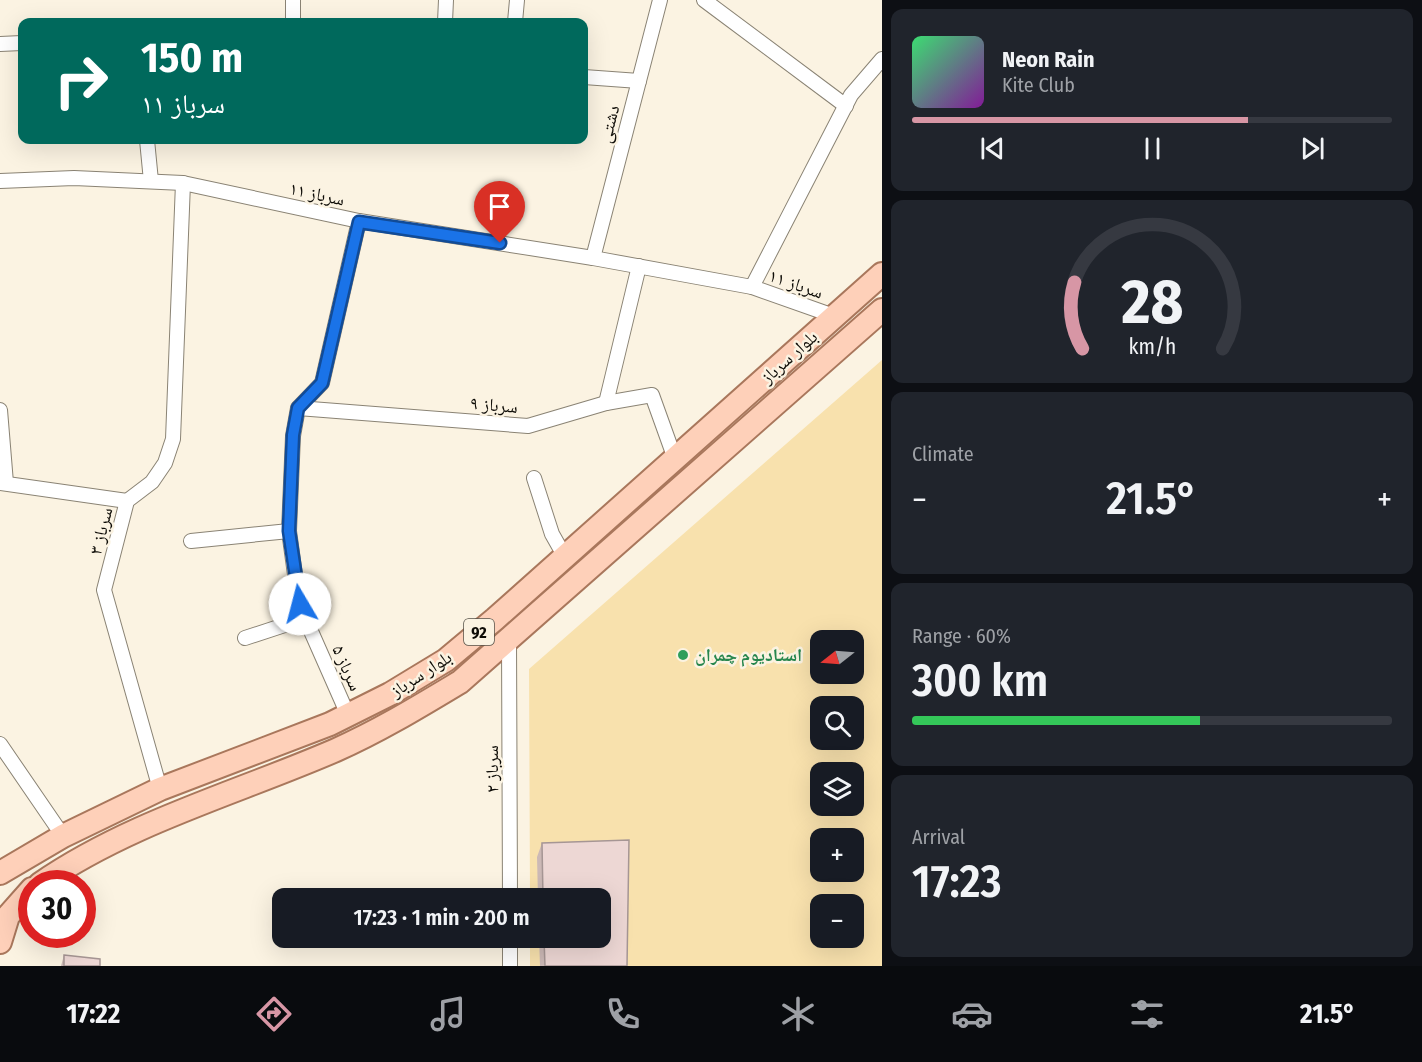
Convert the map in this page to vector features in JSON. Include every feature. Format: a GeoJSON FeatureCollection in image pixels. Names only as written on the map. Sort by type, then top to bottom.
{"type":"FeatureCollection","features":[{"type":"Feature","properties":{"kind":"main road","name":"بلوار سرباز"},"geometry":{"type":"LineString","coordinates":[[0,873],[63,836],[160,789],[348,715],[390,694],[446,660],[882,274]]}},
{"type":"Feature","properties":{"kind":"main road","name":"بلوار سرباز"},"geometry":{"type":"LineString","coordinates":[[60,870],[73,861],[157,821],[337,750],[402,717],[460,682],[882,310]]}},
{"type":"Feature","properties":{"kind":"main road"},"geometry":{"type":"LineString","coordinates":[[0,942],[8,916],[18,905]]}},
{"type":"Feature","properties":{"kind":"street"},"geometry":{"type":"LineString","coordinates":[[293,18],[294,0]]}},
{"type":"Feature","properties":{"kind":"street"},"geometry":{"type":"LineString","coordinates":[[445,18],[446,0]]}},
{"type":"Feature","properties":{"kind":"street"},"geometry":{"type":"LineString","coordinates":[[515,18],[517,0]]}},
{"type":"Feature","properties":{"kind":"street","name":"دشتی"},"geometry":{"type":"LineString","coordinates":[[593,258],[660,0]]}},
{"type":"Feature","properties":{"kind":"street"},"geometry":{"type":"LineString","coordinates":[[704,0],[846,106]]}},
{"type":"Feature","properties":{"kind":"street"},"geometry":{"type":"LineString","coordinates":[[0,44],[18,43]]}},
{"type":"Feature","properties":{"kind":"street"},"geometry":{"type":"LineString","coordinates":[[752,287],[851,95],[882,59]]}},
{"type":"Feature","properties":{"kind":"street"},"geometry":{"type":"LineString","coordinates":[[588,77],[639,81]]}},
{"type":"Feature","properties":{"kind":"street"},"geometry":{"type":"LineString","coordinates":[[147,144],[151,181]]}},
{"type":"Feature","properties":{"kind":"street","name":"سرباز ۱۱"},"geometry":{"type":"LineString","coordinates":[[0,181],[74,178],[183,183],[359,222],[593,258],[752,287],[834,316]]}},
{"type":"Feature","properties":{"kind":"street","name":"سرباز ۳"},"geometry":{"type":"LineString","coordinates":[[160,789],[104,590],[127,501],[152,482],[165,463],[173,439],[183,183]]}},
{"type":"Feature","properties":{"kind":"street"},"geometry":{"type":"LineString","coordinates":[[298,408],[322,383],[359,222]]}},
{"type":"Feature","properties":{"kind":"street"},"geometry":{"type":"LineString","coordinates":[[606,403],[639,266]]}},
{"type":"Feature","properties":{"kind":"street","name":"سرباز ۹"},"geometry":{"type":"LineString","coordinates":[[298,408],[528,426],[606,403],[652,395],[675,459]]}},
{"type":"Feature","properties":{"kind":"street","name":"سرباز ۵"},"geometry":{"type":"LineString","coordinates":[[298,408],[293,435],[289,531],[300,604],[348,715]]}},
{"type":"Feature","properties":{"kind":"street"},"geometry":{"type":"LineString","coordinates":[[0,410],[3,483],[127,501]]}},
{"type":"Feature","properties":{"kind":"street"},"geometry":{"type":"LineString","coordinates":[[534,478],[552,534],[565,557]]}},
{"type":"Feature","properties":{"kind":"street"},"geometry":{"type":"LineString","coordinates":[[191,541],[289,531]]}},
{"type":"Feature","properties":{"kind":"street"},"geometry":{"type":"LineString","coordinates":[[245,638],[306,618]]}},
{"type":"Feature","properties":{"kind":"street","name":"سرباز ۲"},"geometry":{"type":"LineString","coordinates":[[509,640],[510,888]]}},
{"type":"Feature","properties":{"kind":"street"},"geometry":{"type":"LineString","coordinates":[[0,744],[63,836]]}},
{"type":"Feature","properties":{"kind":"street"},"geometry":{"type":"LineString","coordinates":[[510,948],[510,966]]}},
{"type":"Feature","properties":{"kind":"shaded area","name":"استادیوم چمران"},"geometry":{"type":"Polygon","coordinates":[[[882,360],[882,966],[530,966],[530,948],[611,948],[611,888],[530,888],[529,669],[882,360]]]}},
{"type":"Feature","properties":{"kind":"building"},"geometry":{"type":"Polygon","coordinates":[[[629,840],[627,966],[545,966],[544,948],[611,948],[611,888],[543,888],[542,843],[629,840]]]}},
{"type":"Feature","properties":{"kind":"building"},"geometry":{"type":"Polygon","coordinates":[[[64,955],[100,959],[100,966],[64,966],[64,955]]]}},
{"type":"Feature","properties":{"kind":"place","name":"استادیوم چمران"},"geometry":{"type":"Point","coordinates":[683,655]}},
{"type":"Feature","properties":{"kind":"route"},"geometry":{"type":"LineString","coordinates":[[300,604],[289,531],[293,435],[298,408],[322,383],[359,222],[500,243]]}}]}
